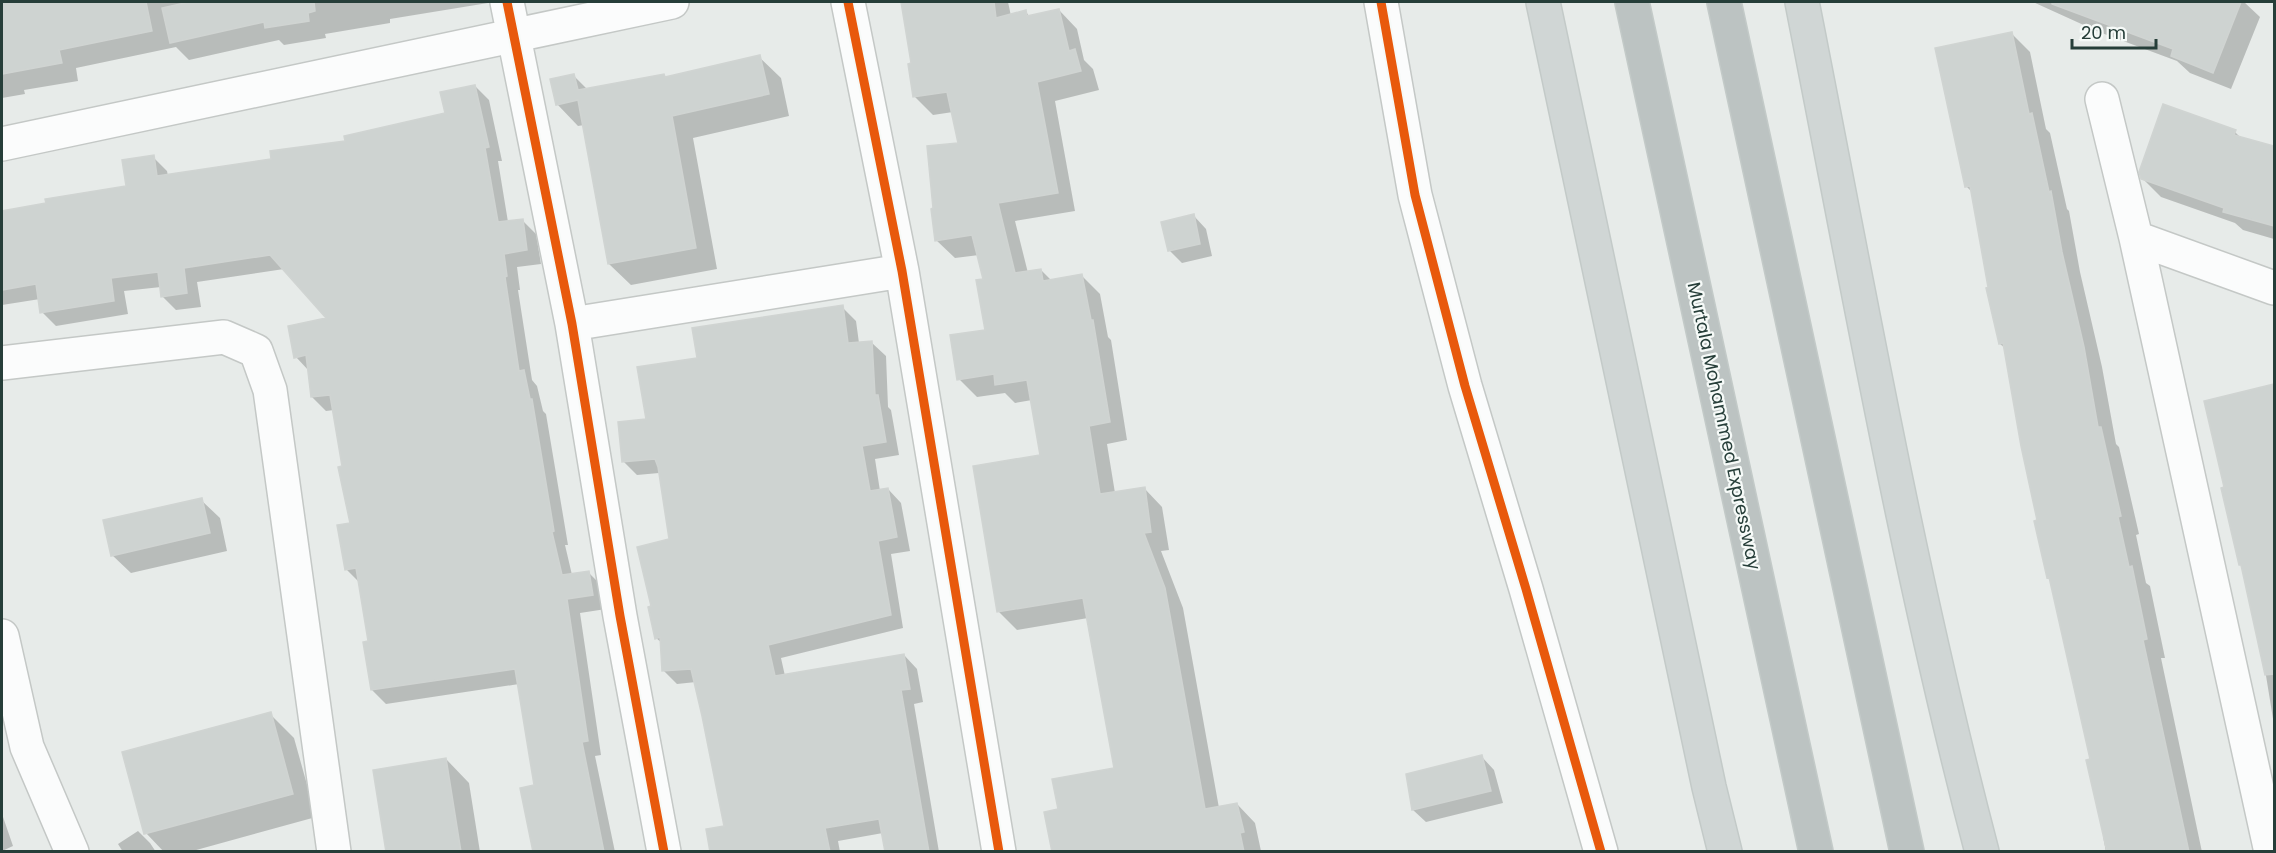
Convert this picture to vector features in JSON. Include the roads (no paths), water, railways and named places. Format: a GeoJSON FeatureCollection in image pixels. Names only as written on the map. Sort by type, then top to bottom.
{"type":"FeatureCollection","features":[{"type":"Feature","properties":{"kind":"highway","name":"Murtala Mohammed Expressway"},"geometry":{"type":"LineString","coordinates":[[1632,2],[1816,852]]}},
{"type":"Feature","properties":{"kind":"highway"},"geometry":{"type":"LineString","coordinates":[[1724,2],[1907,852]]}},
{"type":"Feature","properties":{"kind":"main road"},"geometry":{"type":"LineString","coordinates":[[1543,2],[1706,775],[1725,852]]}},
{"type":"Feature","properties":{"kind":"main road"},"geometry":{"type":"LineString","coordinates":[[1802,2],[1901,510],[1959,765],[1982,852]]}},
{"type":"Feature","properties":{"kind":"street"},"geometry":{"type":"LineString","coordinates":[[507,2],[572,324],[620,616],[664,852]]}},
{"type":"Feature","properties":{"kind":"street"},"geometry":{"type":"LineString","coordinates":[[2,144],[672,2]]}},
{"type":"Feature","properties":{"kind":"street"},"geometry":{"type":"LineString","coordinates":[[848,2],[902,271],[999,852]]}},
{"type":"Feature","properties":{"kind":"street"},"geometry":{"type":"LineString","coordinates":[[1381,2],[1415,195],[1465,386],[1601,852]]}},
{"type":"Feature","properties":{"kind":"street"},"geometry":{"type":"LineString","coordinates":[[2102,99],[2136,238],[2271,852]]}},
{"type":"Feature","properties":{"kind":"street"},"geometry":{"type":"LineString","coordinates":[[2136,238],[2274,288]]}},
{"type":"Feature","properties":{"kind":"street"},"geometry":{"type":"LineString","coordinates":[[572,324],[902,271]]}},
{"type":"Feature","properties":{"kind":"street"},"geometry":{"type":"LineString","coordinates":[[2,363],[224,337],[256,351],[270,390],[334,852]]}},
{"type":"Feature","properties":{"kind":"street"},"geometry":{"type":"LineString","coordinates":[[2,636],[5,669],[27,747],[72,852]]}}]}
